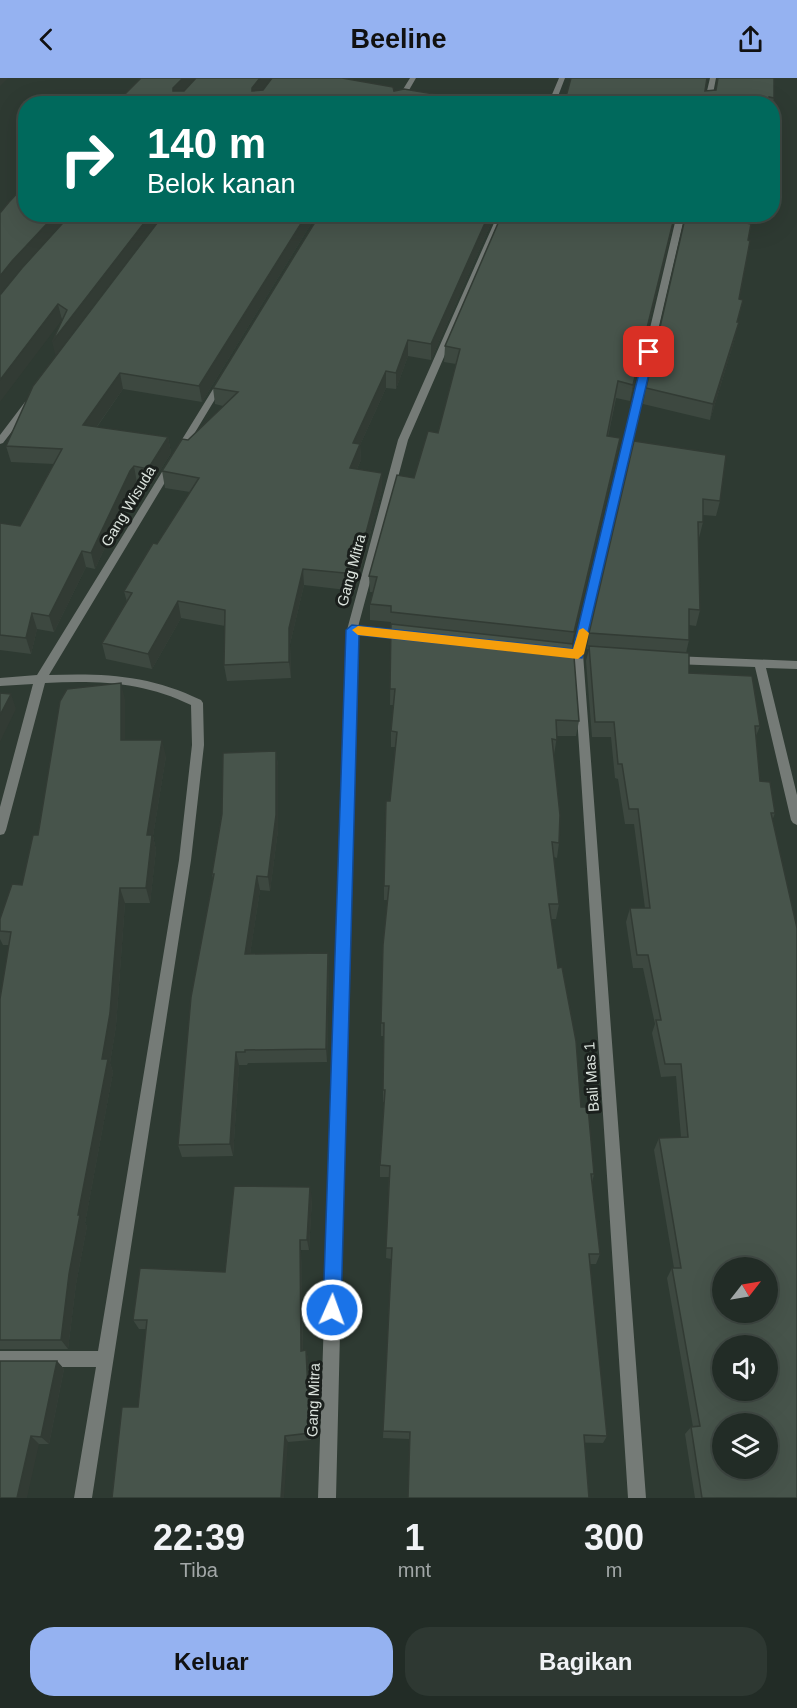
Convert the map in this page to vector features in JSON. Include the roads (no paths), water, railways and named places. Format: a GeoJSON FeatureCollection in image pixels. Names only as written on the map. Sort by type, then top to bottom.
{"type":"FeatureCollection","features":[{"type":"Feature","properties":{"kind":"street"},"geometry":{"type":"LineString","coordinates":[[402,96],[413,78]]}},
{"type":"Feature","properties":{"kind":"street"},"geometry":{"type":"LineString","coordinates":[[554,96],[562,78]]}},
{"type":"Feature","properties":{"kind":"street"},"geometry":{"type":"LineString","coordinates":[[709,96],[713,78]]}},
{"type":"Feature","properties":{"kind":"street","name":"Gang Mitra"},"geometry":{"type":"LineString","coordinates":[[327,1498],[352,630],[403,440],[498,222]]}},
{"type":"Feature","properties":{"kind":"street","name":"Bali Mas 1"},"geometry":{"type":"LineString","coordinates":[[637,1498],[578,654],[679,222]]}},
{"type":"Feature","properties":{"kind":"street","name":"Gang Wisuda"},"geometry":{"type":"LineString","coordinates":[[0,830],[40,680],[230,368]]}},
{"type":"Feature","properties":{"kind":"street"},"geometry":{"type":"LineString","coordinates":[[0,441],[36,394]]}},
{"type":"Feature","properties":{"kind":"street"},"geometry":{"type":"LineString","coordinates":[[352,630],[412,636]]}},
{"type":"Feature","properties":{"kind":"street"},"geometry":{"type":"LineString","coordinates":[[658,659],[797,665]]}},
{"type":"Feature","properties":{"kind":"street"},"geometry":{"type":"LineString","coordinates":[[760,665],[797,820]]}},
{"type":"Feature","properties":{"kind":"street"},"geometry":{"type":"LineString","coordinates":[[0,682],[83,678],[129,682],[178,692],[197,703],[198,745],[185,860],[83,1498]]}},
{"type":"Feature","properties":{"kind":"street"},"geometry":{"type":"LineString","coordinates":[[0,1359],[105,1359]]}}]}
